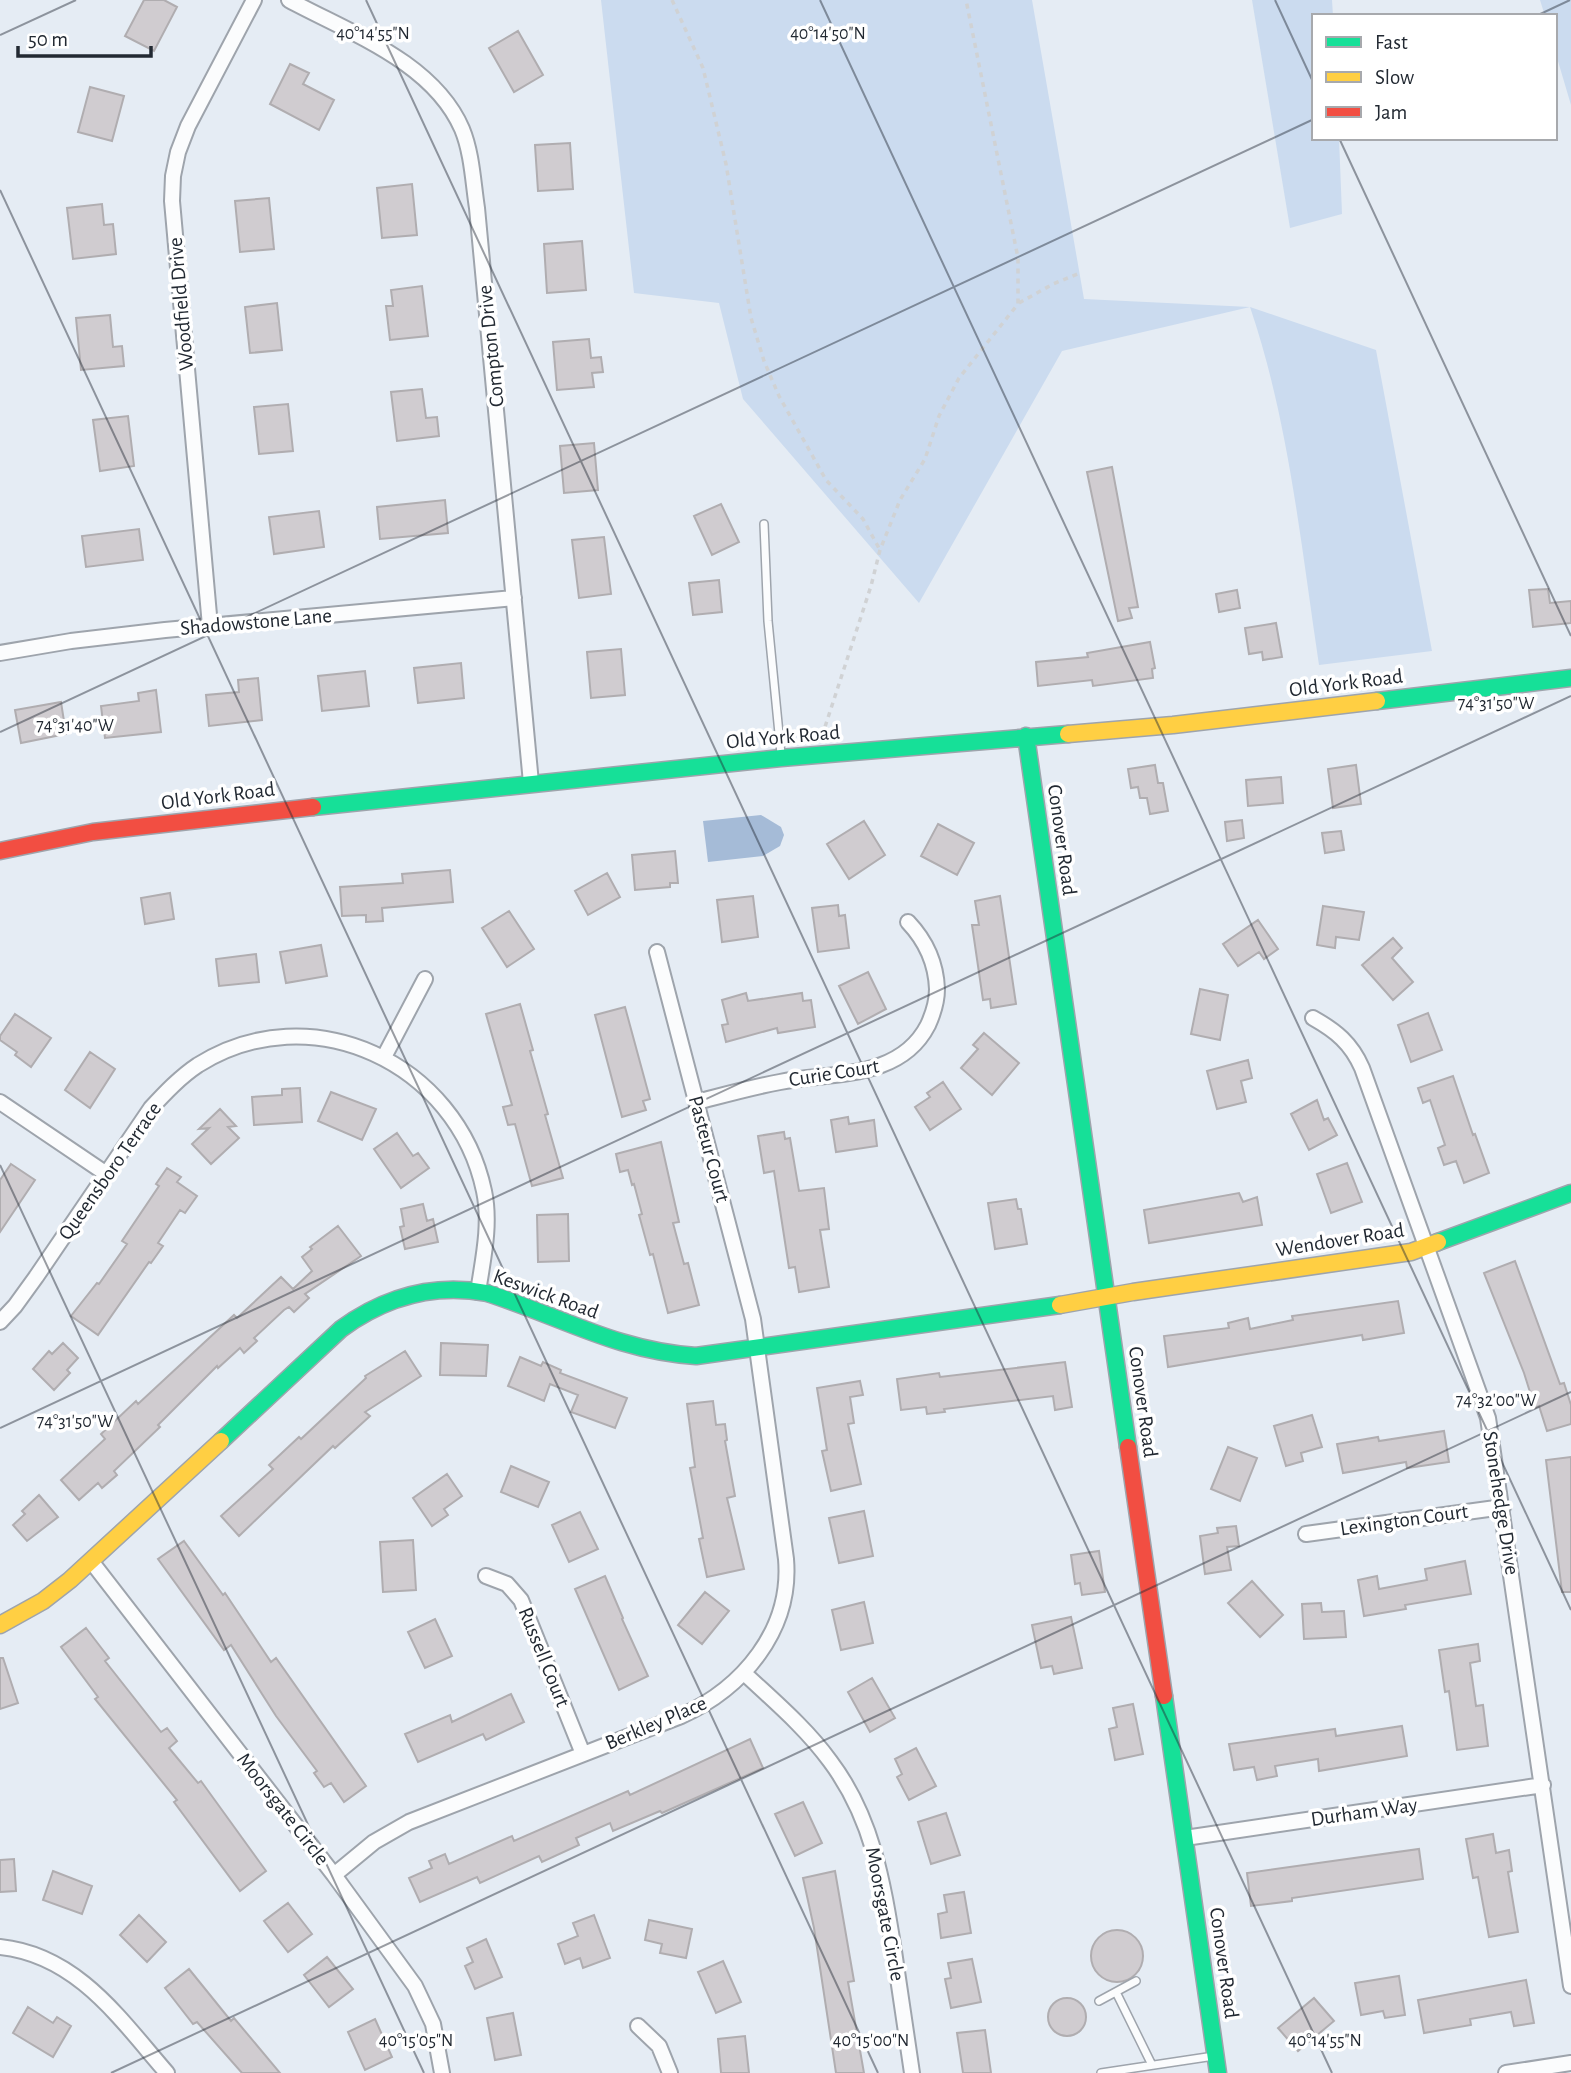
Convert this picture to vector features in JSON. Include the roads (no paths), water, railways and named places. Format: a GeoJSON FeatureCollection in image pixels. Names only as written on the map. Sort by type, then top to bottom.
{"type":"FeatureCollection","features":[{"type":"Feature","properties":{"kind":"street","name":"Woodfield Drive"},"geometry":{"type":"LineString","coordinates":[[211,626],[172,201],[173,176],[178,152],[188,127],[254,0]]}},
{"type":"Feature","properties":{"kind":"street","name":"Compton Drive"},"geometry":{"type":"LineString","coordinates":[[289,0],[411,66],[450,106],[463,131],[477,208],[531,783]]}},
{"type":"Feature","properties":{"kind":"street","name":"Shadowstone Lane"},"geometry":{"type":"LineString","coordinates":[[0,653],[71,641],[211,626],[514,598]]}},
{"type":"Feature","properties":{"kind":"street","name":"Old York Road"},"geometry":{"type":"LineString","coordinates":[[0,851],[93,832],[173,822],[781,758],[1173,725],[1571,678]]}},
{"type":"Feature","properties":{"kind":"street","name":"Conover Road"},"geometry":{"type":"LineString","coordinates":[[1026,736],[1218,2073]]}},
{"type":"Feature","properties":{"kind":"street","name":"Curie Court"},"geometry":{"type":"LineString","coordinates":[[697,1102],[781,1081],[878,1067],[894,1061],[913,1047],[931,1019],[936,1002],[936,984],[927,947],[908,922]]}},
{"type":"Feature","properties":{"kind":"street","name":"Pasteur Court"},"geometry":{"type":"LineString","coordinates":[[657,952],[751,1311],[758,1347]]}},
{"type":"Feature","properties":{"kind":"street"},"geometry":{"type":"LineString","coordinates":[[384,1057],[425,979]]}},
{"type":"Feature","properties":{"kind":"street","name":"Stonehedge Drive"},"geometry":{"type":"LineString","coordinates":[[1313,1018],[1337,1032],[1354,1050],[1488,1418],[1571,1986]]}},
{"type":"Feature","properties":{"kind":"street","name":"Queensboro Terrace"},"geometry":{"type":"LineString","coordinates":[[0,1322],[36,1277],[151,1108],[170,1088],[199,1065],[223,1053],[267,1040],[308,1037],[332,1039],[384,1057],[406,1071],[440,1103],[455,1124],[471,1155],[483,1188],[487,1213],[478,1292]]}},
{"type":"Feature","properties":{"kind":"street"},"geometry":{"type":"LineString","coordinates":[[0,1102],[105,1172]]}},
{"type":"Feature","properties":{"kind":"street","name":"Wendover Road"},"geometry":{"type":"LineString","coordinates":[[1107,1297],[1411,1252],[1571,1193]]}},
{"type":"Feature","properties":{"kind":"street","name":"Keswick Road"},"geometry":{"type":"LineString","coordinates":[[0,1625],[43,1601],[91,1561],[329,1339],[357,1316],[389,1301],[423,1292],[478,1292],[650,1353],[696,1356],[1107,1297]]}},
{"type":"Feature","properties":{"kind":"street","name":"Berkley Place"},"geometry":{"type":"LineString","coordinates":[[334,1875],[397,1827],[697,1709],[744,1673],[777,1622],[786,1590],[787,1575],[758,1347]]}},
{"type":"Feature","properties":{"kind":"street","name":"Lexington Court"},"geometry":{"type":"LineString","coordinates":[[1306,1534],[1503,1507]]}},
{"type":"Feature","properties":{"kind":"street","name":"Moorsgate Circle"},"geometry":{"type":"LineString","coordinates":[[91,1561],[396,1958],[423,2000],[436,2033],[442,2073]]}},
{"type":"Feature","properties":{"kind":"street","name":"Russell Court"},"geometry":{"type":"LineString","coordinates":[[486,1576],[507,1584],[522,1600],[583,1754]]}},
{"type":"Feature","properties":{"kind":"street","name":"Moorsgate Circle"},"geometry":{"type":"LineString","coordinates":[[744,1673],[794,1720],[830,1759],[864,1818],[883,1879],[912,2073]]}},
{"type":"Feature","properties":{"kind":"street","name":"Durham Way"},"geometry":{"type":"LineString","coordinates":[[1185,1838],[1543,1785]]}},
{"type":"Feature","properties":{"kind":"street"},"geometry":{"type":"LineString","coordinates":[[0,1947],[30,1954],[60,1966],[80,1978],[105,2001],[167,2073]]}},
{"type":"Feature","properties":{"kind":"street"},"geometry":{"type":"LineString","coordinates":[[638,2026],[659,2046],[670,2073]]}},
{"type":"Feature","properties":{"kind":"street"},"geometry":{"type":"LineString","coordinates":[[1506,2073],[1571,2063]]}},
{"type":"Feature","properties":{"kind":"lane"},"geometry":{"type":"LineString","coordinates":[[764,524],[768,621],[781,758]]}},
{"type":"Feature","properties":{"kind":"lane"},"geometry":{"type":"LineString","coordinates":[[1100,2001],[1136,1981]]}},
{"type":"Feature","properties":{"kind":"lane"},"geometry":{"type":"LineString","coordinates":[[1116,1992],[1152,2065]]}},
{"type":"Feature","properties":{"kind":"lane"},"geometry":{"type":"LineString","coordinates":[[1101,2073],[1216,2055]]}}]}
